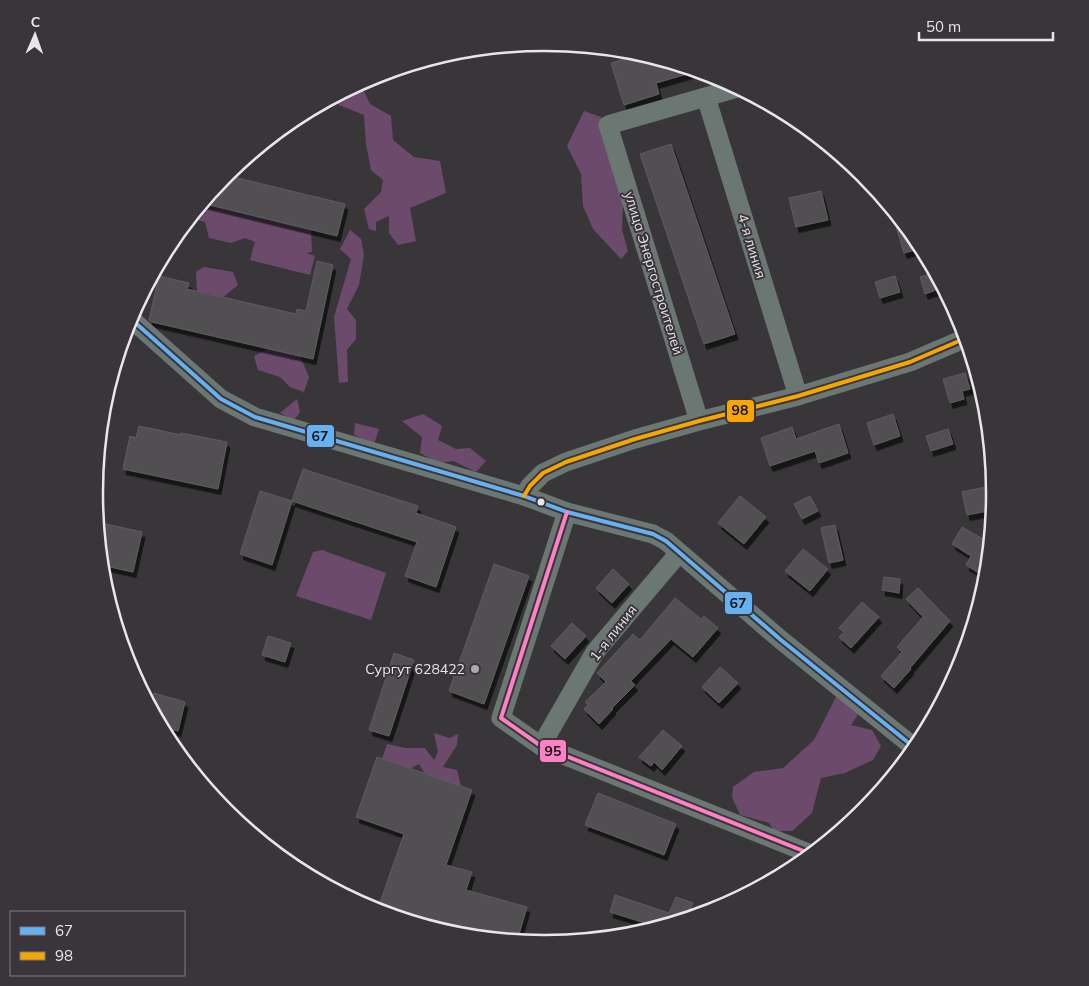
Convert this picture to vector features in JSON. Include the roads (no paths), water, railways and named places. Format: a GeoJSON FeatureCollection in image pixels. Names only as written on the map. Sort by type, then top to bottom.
{"type":"FeatureCollection","features":[{"type":"Feature","properties":{"kind":"street"},"geometry":{"type":"LineString","coordinates":[[706,97],[727,91]]}},
{"type":"Feature","properties":{"kind":"street","name":"улица Энергостроителей"},"geometry":{"type":"LineString","coordinates":[[699,421],[608,125],[706,97]]}},
{"type":"Feature","properties":{"kind":"street","name":"4-я линия"},"geometry":{"type":"LineString","coordinates":[[706,97],[798,396]]}},
{"type":"Feature","properties":{"kind":"street"},"geometry":{"type":"LineString","coordinates":[[136,324],[221,399],[255,417],[524,496],[567,512],[653,534],[666,541],[781,640],[909,743]]}},
{"type":"Feature","properties":{"kind":"street"},"geometry":{"type":"LineString","coordinates":[[524,496],[530,486],[543,473],[566,462],[635,439],[798,396],[910,362],[959,341]]}},
{"type":"Feature","properties":{"kind":"street"},"geometry":{"type":"LineString","coordinates":[[567,512],[501,718],[541,746],[803,851]]}},
{"type":"Feature","properties":{"kind":"street","name":"1-я линия"},"geometry":{"type":"LineString","coordinates":[[541,746],[595,652],[679,552]]}},
{"type":"Feature","properties":{"kind":"place","name":"Сургут 628422"},"geometry":{"type":"Point","coordinates":[475,669]}}]}
